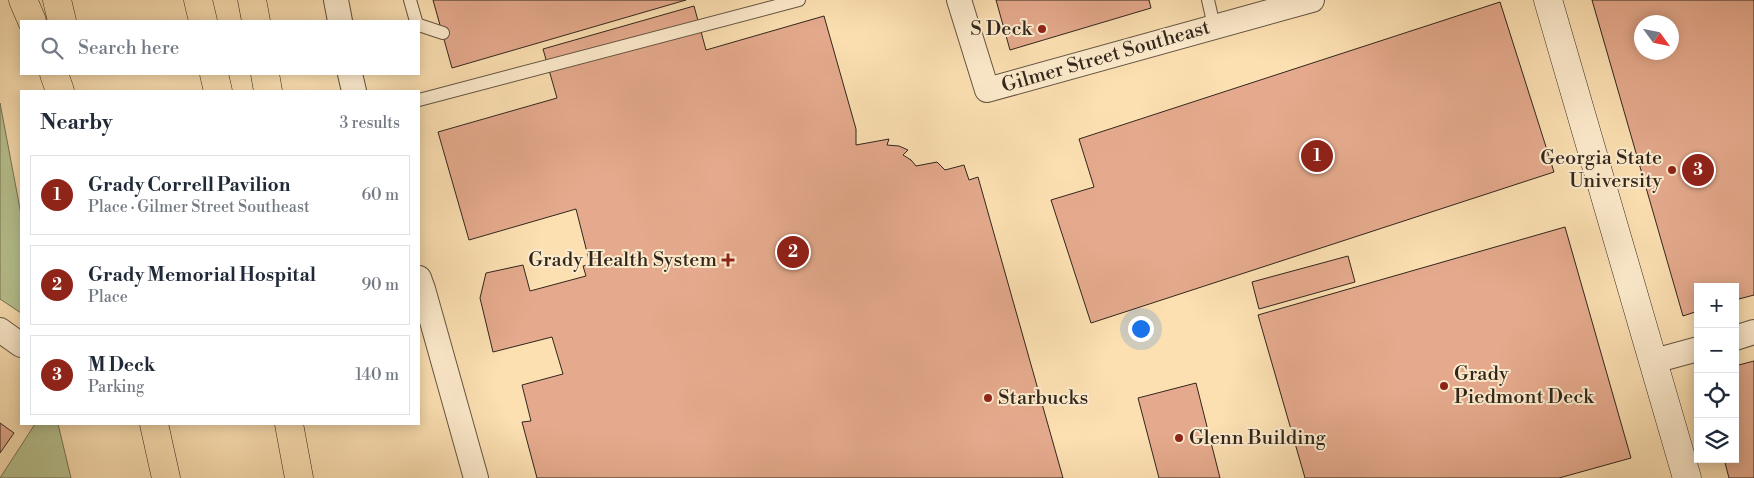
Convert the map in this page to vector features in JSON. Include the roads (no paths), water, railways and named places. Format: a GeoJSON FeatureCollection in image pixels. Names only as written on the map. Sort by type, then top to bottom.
{"type":"FeatureCollection","features":[{"type":"Feature","properties":{"kind":"highway"},"geometry":{"type":"LineString","coordinates":[[24,0],[32,20]]}},
{"type":"Feature","properties":{"kind":"highway"},"geometry":{"type":"LineString","coordinates":[[57,0],[62,20]]}},
{"type":"Feature","properties":{"kind":"highway"},"geometry":{"type":"LineString","coordinates":[[198,0],[203,20]]}},
{"type":"Feature","properties":{"kind":"highway"},"geometry":{"type":"LineString","coordinates":[[252,0],[256,20]]}},
{"type":"Feature","properties":{"kind":"highway"},"geometry":{"type":"LineString","coordinates":[[54,75],[60,90]]}},
{"type":"Feature","properties":{"kind":"highway"},"geometry":{"type":"LineString","coordinates":[[73,75],[77,90]]}},
{"type":"Feature","properties":{"kind":"highway"},"geometry":{"type":"LineString","coordinates":[[214,75],[218,90]]}},
{"type":"Feature","properties":{"kind":"highway"},"geometry":{"type":"LineString","coordinates":[[265,75],[268,90]]}},
{"type":"Feature","properties":{"kind":"highway"},"geometry":{"type":"LineString","coordinates":[[154,425],[166,478]]}},
{"type":"Feature","properties":{"kind":"highway"},"geometry":{"type":"LineString","coordinates":[[289,425],[301,473]]}},
{"type":"Feature","properties":{"kind":"main road"},"geometry":{"type":"LineString","coordinates":[[1548,0],[1687,478]]}},
{"type":"Feature","properties":{"kind":"street"},"geometry":{"type":"LineString","coordinates":[[336,0],[340,20]]}},
{"type":"Feature","properties":{"kind":"street","name":"Gilmer Street Southeast"},"geometry":{"type":"LineString","coordinates":[[959,0],[987,90],[1312,0]]}},
{"type":"Feature","properties":{"kind":"street"},"geometry":{"type":"LineString","coordinates":[[350,75],[354,90]]}},
{"type":"Feature","properties":{"kind":"street"},"geometry":{"type":"LineString","coordinates":[[420,282],[476,478]]}},
{"type":"Feature","properties":{"kind":"street"},"geometry":{"type":"LineString","coordinates":[[0,330],[20,344]]}},
{"type":"Feature","properties":{"kind":"street"},"geometry":{"type":"LineString","coordinates":[[1739,337],[1754,332]]}},
{"type":"Feature","properties":{"kind":"street"},"geometry":{"type":"LineString","coordinates":[[1654,361],[1694,350]]}},
{"type":"Feature","properties":{"kind":"lane"},"geometry":{"type":"LineString","coordinates":[[410,0],[416,20]]}},
{"type":"Feature","properties":{"kind":"lane"},"geometry":{"type":"LineString","coordinates":[[420,100],[799,0]]}},
{"type":"Feature","properties":{"kind":"lane"},"geometry":{"type":"LineString","coordinates":[[1208,0],[1214,26]]}},
{"type":"Feature","properties":{"kind":"lane"},"geometry":{"type":"LineString","coordinates":[[420,25],[443,33]]}},
{"type":"Feature","properties":{"kind":"place","name":"S Deck"},"geometry":{"type":"Point","coordinates":[1042,29]}},
{"type":"Feature","properties":{"kind":"place","name":"Grady Correll Pavilion"},"geometry":{"type":"Point","coordinates":[1317,156]}},
{"type":"Feature","properties":{"kind":"place","name":"Georgia State University"},"geometry":{"type":"Point","coordinates":[1672,170]}},
{"type":"Feature","properties":{"kind":"place","name":"M Deck"},"geometry":{"type":"Point","coordinates":[1698,170]}},
{"type":"Feature","properties":{"kind":"place","name":"Grady Memorial Hospital"},"geometry":{"type":"Point","coordinates":[793,252]}},
{"type":"Feature","properties":{"kind":"place","name":"Grady Health System"},"geometry":{"type":"Point","coordinates":[728,260]}},
{"type":"Feature","properties":{"kind":"place","name":"Grady Piedmont Deck"},"geometry":{"type":"Point","coordinates":[1444,386]}},
{"type":"Feature","properties":{"kind":"place","name":"Starbucks"},"geometry":{"type":"Point","coordinates":[988,398]}},
{"type":"Feature","properties":{"kind":"place","name":"Glenn Building"},"geometry":{"type":"Point","coordinates":[1179,438]}}]}
